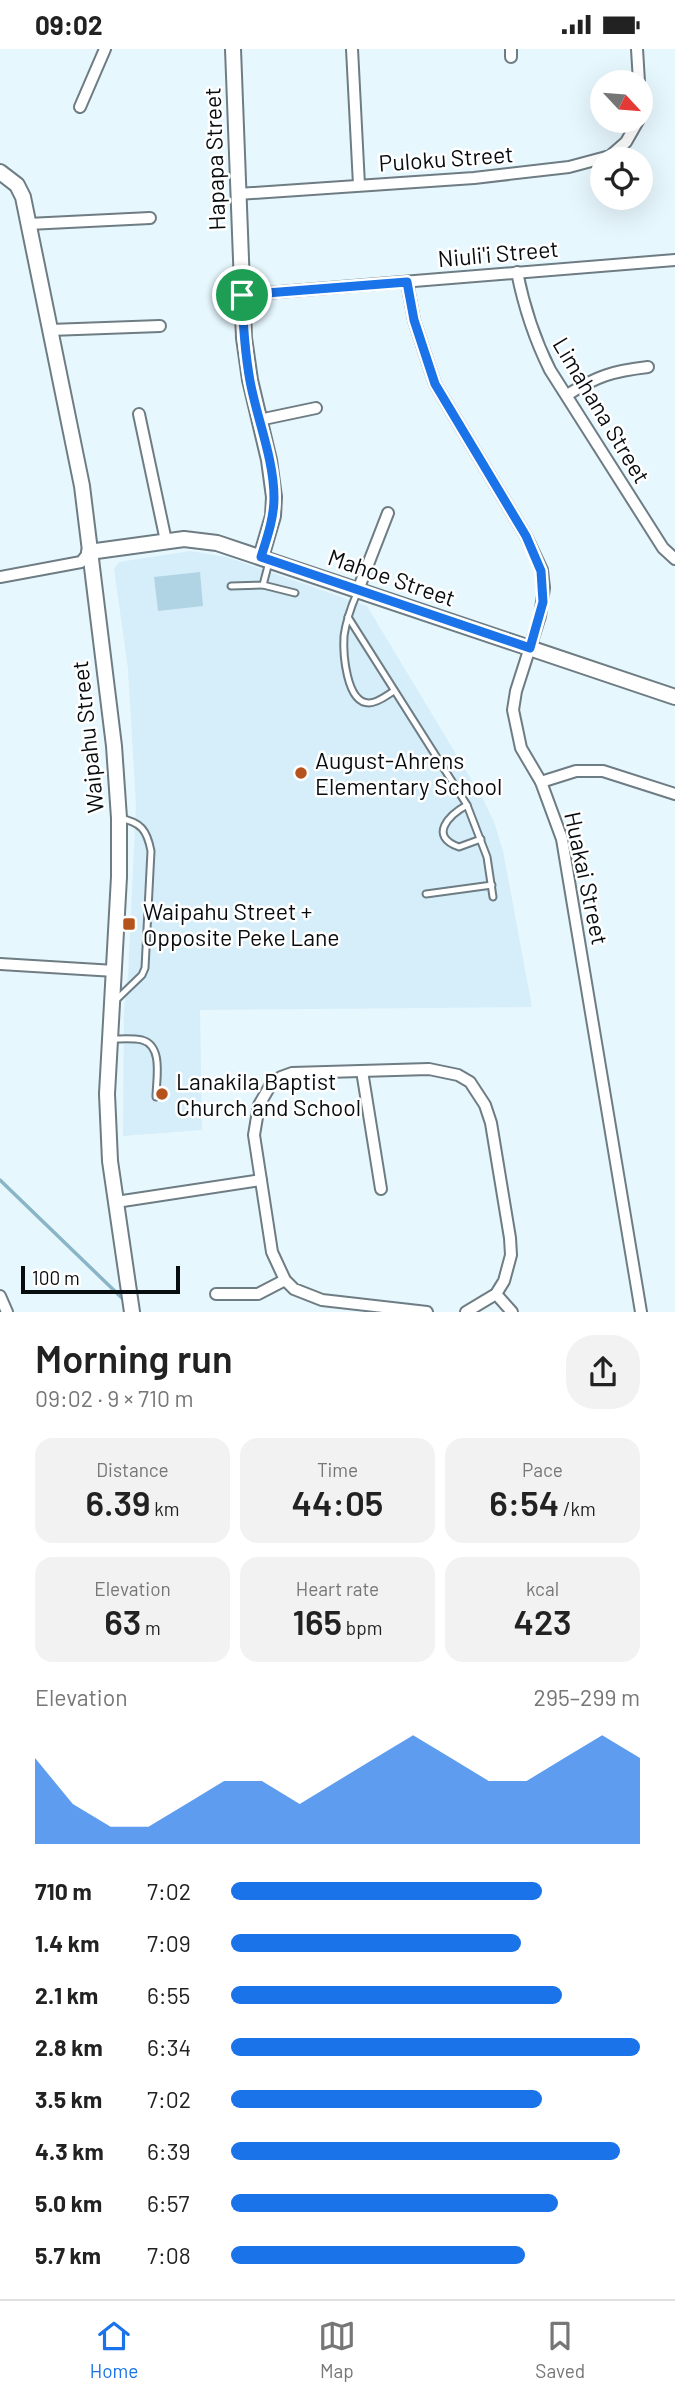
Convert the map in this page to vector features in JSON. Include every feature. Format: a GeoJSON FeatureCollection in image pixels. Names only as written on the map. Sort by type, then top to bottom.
{"type":"FeatureCollection","features":[{"type":"Feature","properties":{"kind":"street"},"geometry":{"type":"LineString","coordinates":[[80,107],[106,49]]}},
{"type":"Feature","properties":{"kind":"street","name":"Hapapa Street"},"geometry":{"type":"LineString","coordinates":[[233,49],[244,338],[274,497],[265,558]]}},
{"type":"Feature","properties":{"kind":"street"},"geometry":{"type":"LineString","coordinates":[[352,49],[359,185]]}},
{"type":"Feature","properties":{"kind":"street"},"geometry":{"type":"LineString","coordinates":[[637,49],[638,70]]}},
{"type":"Feature","properties":{"kind":"street","name":"Puloku Street"},"geometry":{"type":"LineString","coordinates":[[238,194],[535,172],[610,156],[626,142],[631,133]]}},
{"type":"Feature","properties":{"kind":"street","name":"Waipahu Street"},"geometry":{"type":"LineString","coordinates":[[0,171],[20,190],[82,487],[114,746],[119,818],[107,1127],[132,1312]]}},
{"type":"Feature","properties":{"kind":"street"},"geometry":{"type":"LineString","coordinates":[[28,224],[150,218]]}},
{"type":"Feature","properties":{"kind":"street","name":"Niuli'i Street"},"geometry":{"type":"LineString","coordinates":[[242,295],[675,260]]}},
{"type":"Feature","properties":{"kind":"street","name":"Limahana Street"},"geometry":{"type":"LineString","coordinates":[[517,272],[526,314],[550,370],[651,530],[663,548],[675,559]]}},
{"type":"Feature","properties":{"kind":"street","name":"Huakai Street"},"geometry":{"type":"LineString","coordinates":[[407,282],[414,320],[435,384],[526,536],[541,571],[543,602],[516,691],[513,710],[521,748],[541,782],[562,839],[641,1312]]}},
{"type":"Feature","properties":{"kind":"street"},"geometry":{"type":"LineString","coordinates":[[50,330],[160,326]]}},
{"type":"Feature","properties":{"kind":"street"},"geometry":{"type":"LineString","coordinates":[[567,395],[593,379],[618,370],[648,367]]}},
{"type":"Feature","properties":{"kind":"street"},"geometry":{"type":"LineString","coordinates":[[259,420],[316,408]]}},
{"type":"Feature","properties":{"kind":"street"},"geometry":{"type":"LineString","coordinates":[[139,414],[166,541]]}},
{"type":"Feature","properties":{"kind":"street"},"geometry":{"type":"LineString","coordinates":[[358,590],[388,513]]}},
{"type":"Feature","properties":{"kind":"street","name":"Mahoe Street"},"geometry":{"type":"LineString","coordinates":[[89,552],[166,541],[202,540],[217,543],[675,697]]}},
{"type":"Feature","properties":{"kind":"street"},"geometry":{"type":"LineString","coordinates":[[0,577],[81,562],[89,552]]}},
{"type":"Feature","properties":{"kind":"street"},"geometry":{"type":"LineString","coordinates":[[541,782],[576,771],[603,771],[675,794]]}},
{"type":"Feature","properties":{"kind":"street"},"geometry":{"type":"LineString","coordinates":[[0,964],[115,971]]}},
{"type":"Feature","properties":{"kind":"street"},"geometry":{"type":"LineString","coordinates":[[427,1312],[322,1300],[306,1296],[285,1280],[272,1252],[254,1135],[259,1105],[270,1086],[281,1077],[292,1073],[429,1069],[444,1071],[470,1082],[479,1093],[491,1123],[510,1238],[509,1268],[496,1294],[466,1312]]}},
{"type":"Feature","properties":{"kind":"street"},"geometry":{"type":"LineString","coordinates":[[362,1071],[381,1189]]}},
{"type":"Feature","properties":{"kind":"street"},"geometry":{"type":"LineString","coordinates":[[116,1202],[261,1180]]}},
{"type":"Feature","properties":{"kind":"street"},"geometry":{"type":"LineString","coordinates":[[216,1294],[258,1294],[285,1280]]}},
{"type":"Feature","properties":{"kind":"street"},"geometry":{"type":"LineString","coordinates":[[496,1294],[512,1312]]}},
{"type":"Feature","properties":{"kind":"street"},"geometry":{"type":"LineString","coordinates":[[0,1296],[7,1312]]}},
{"type":"Feature","properties":{"kind":"lane"},"geometry":{"type":"LineString","coordinates":[[263,585],[265,558]]}},
{"type":"Feature","properties":{"kind":"lane"},"geometry":{"type":"LineString","coordinates":[[231,586],[263,585],[295,593]]}},
{"type":"Feature","properties":{"kind":"lane"},"geometry":{"type":"LineString","coordinates":[[358,590],[344,637],[349,684],[355,697],[365,703],[372,704],[394,691]]}},
{"type":"Feature","properties":{"kind":"lane"},"geometry":{"type":"LineString","coordinates":[[348,617],[467,805],[487,857],[493,897]]}},
{"type":"Feature","properties":{"kind":"lane"},"geometry":{"type":"LineString","coordinates":[[467,805],[454,812],[444,824],[446,839],[459,847],[481,839]]}},
{"type":"Feature","properties":{"kind":"lane"},"geometry":{"type":"LineString","coordinates":[[112,1004],[142,975],[145,968],[151,851],[148,837],[141,827],[132,820],[119,818]]}},
{"type":"Feature","properties":{"kind":"lane"},"geometry":{"type":"LineString","coordinates":[[426,894],[492,885]]}},
{"type":"Feature","properties":{"kind":"lane"},"geometry":{"type":"LineString","coordinates":[[110,1039],[140,1039],[150,1045],[156,1056],[156,1097]]}},
{"type":"Feature","properties":{"kind":"shaded area","name":"August-Ahrens Elementary School"},"geometry":{"type":"Polygon","coordinates":[[[190,551],[227,557],[367,606],[483,799],[494,822],[503,851],[532,1007],[200,1010],[202,1130],[123,1136],[124,1010],[136,806],[128,669],[114,569],[119,562],[190,551]]]}},
{"type":"Feature","properties":{"kind":"shaded area"},"geometry":{"type":"Polygon","coordinates":[[[200,572],[203,606],[158,611],[154,577],[200,572]]]}},
{"type":"Feature","properties":{"kind":"waterway"},"geometry":{"type":"LineString","coordinates":[[0,1180],[124,1300]]}},
{"type":"Feature","properties":{"kind":"place","name":"August-Ahrens Elementary School"},"geometry":{"type":"Point","coordinates":[301,773]}},
{"type":"Feature","properties":{"kind":"place","name":"Waipahu Street + Opposite Peke Lane"},"geometry":{"type":"Point","coordinates":[129,924]}},
{"type":"Feature","properties":{"kind":"place","name":"Lanakila Baptist Church and School"},"geometry":{"type":"Point","coordinates":[162,1094]}},
{"type":"Feature","properties":{"kind":"route"},"geometry":{"type":"LineString","coordinates":[[407,282],[414,320],[435,384],[535,553],[544,588],[540,616],[530,648],[261,557],[273,516],[274,497],[269,460],[250,380],[242,295],[407,282]]}}]}
